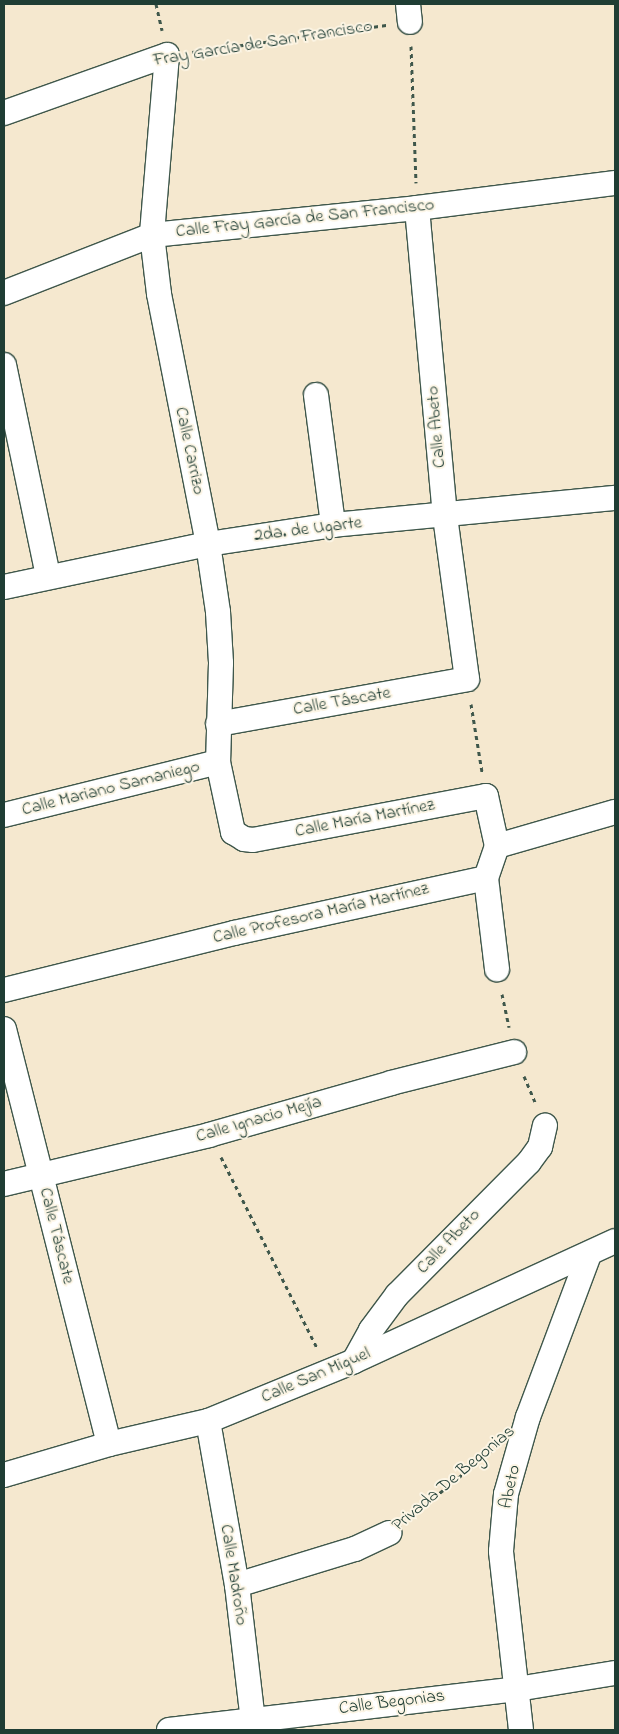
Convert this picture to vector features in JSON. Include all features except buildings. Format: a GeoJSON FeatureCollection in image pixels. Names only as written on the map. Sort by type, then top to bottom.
{"type":"FeatureCollection","features":[{"type":"Feature","properties":{"kind":"street","name":"Fray García de San Francisco"},"geometry":{"type":"LineString","coordinates":[[4,113],[167,55]]}},
{"type":"Feature","properties":{"kind":"street","name":"Calle Carrizo"},"geometry":{"type":"LineString","coordinates":[[167,55],[152,235],[178,400],[208,544],[221,663],[218,762],[230,824],[244,839]]}},
{"type":"Feature","properties":{"kind":"street","name":"Calle Fray García de San Francisco"},"geometry":{"type":"LineString","coordinates":[[4,293],[152,235],[417,208],[615,183]]}},
{"type":"Feature","properties":{"kind":"street","name":"Calle Abeto"},"geometry":{"type":"LineString","coordinates":[[417,208],[445,516],[466,679]]}},
{"type":"Feature","properties":{"kind":"street"},"geometry":{"type":"LineString","coordinates":[[4,365],[48,576]]}},
{"type":"Feature","properties":{"kind":"street"},"geometry":{"type":"LineString","coordinates":[[316,396],[333,525]]}},
{"type":"Feature","properties":{"kind":"street","name":"2da. de Ugarte"},"geometry":{"type":"LineString","coordinates":[[4,587],[48,576],[208,544],[333,525],[445,516],[615,498]]}},
{"type":"Feature","properties":{"kind":"street","name":"Calle Táscate"},"geometry":{"type":"LineString","coordinates":[[218,724],[466,679]]}},
{"type":"Feature","properties":{"kind":"street","name":"Calle Mariano Samaniego"},"geometry":{"type":"LineString","coordinates":[[4,815],[218,762]]}},
{"type":"Feature","properties":{"kind":"street"},"geometry":{"type":"LineString","coordinates":[[486,796],[497,846],[486,878],[497,969]]}},
{"type":"Feature","properties":{"kind":"street","name":"Calle María Martínez"},"geometry":{"type":"LineString","coordinates":[[244,839],[253,840],[486,796]]}},
{"type":"Feature","properties":{"kind":"street"},"geometry":{"type":"LineString","coordinates":[[497,846],[615,812]]}},
{"type":"Feature","properties":{"kind":"street","name":"Calle Profesora María Martínez"},"geometry":{"type":"LineString","coordinates":[[4,990],[234,933],[486,878]]}},
{"type":"Feature","properties":{"kind":"street","name":"Calle Táscate"},"geometry":{"type":"LineString","coordinates":[[4,1029],[109,1444]]}},
{"type":"Feature","properties":{"kind":"street","name":"Calle Ignacio Mejía"},"geometry":{"type":"LineString","coordinates":[[4,1184],[209,1135],[391,1082],[514,1052]]}},
{"type":"Feature","properties":{"kind":"street","name":"Calle Abeto"},"geometry":{"type":"LineString","coordinates":[[354,1361],[371,1330],[397,1295],[529,1162],[540,1147],[545,1126]]}},
{"type":"Feature","properties":{"kind":"street","name":"Calle San Miguel"},"geometry":{"type":"LineString","coordinates":[[4,1475],[109,1444],[208,1421],[328,1370],[354,1361],[589,1255],[615,1241]]}},
{"type":"Feature","properties":{"kind":"street","name":"Abeto"},"geometry":{"type":"LineString","coordinates":[[521,1730],[501,1551],[506,1494],[528,1417],[589,1255]]}},
{"type":"Feature","properties":{"kind":"street","name":"Calle Madroño"},"geometry":{"type":"LineString","coordinates":[[208,1421],[236,1585],[253,1725]]}},
{"type":"Feature","properties":{"kind":"street","name":"Privada De Begonias"},"geometry":{"type":"LineString","coordinates":[[236,1585],[355,1549],[389,1533]]}},
{"type":"Feature","properties":{"kind":"street","name":"Calle Begonias"},"geometry":{"type":"LineString","coordinates":[[169,1730],[253,1725],[517,1689],[615,1673]]}},
{"type":"Feature","properties":{"kind":"path","name":"Fray García de San Francisco"},"geometry":{"type":"LineString","coordinates":[[167,55],[409,13]]}},
{"type":"Feature","properties":{"kind":"path"},"geometry":{"type":"LineString","coordinates":[[409,13],[417,208]]}},
{"type":"Feature","properties":{"kind":"path"},"geometry":{"type":"LineString","coordinates":[[466,679],[486,796]]}},
{"type":"Feature","properties":{"kind":"path"},"geometry":{"type":"LineString","coordinates":[[209,1135],[328,1370]]}},
{"type":"Feature","properties":{"kind":"path","name":"Privada De Begonias"},"geometry":{"type":"LineString","coordinates":[[389,1533],[432,1501],[495,1448]]}}]}
